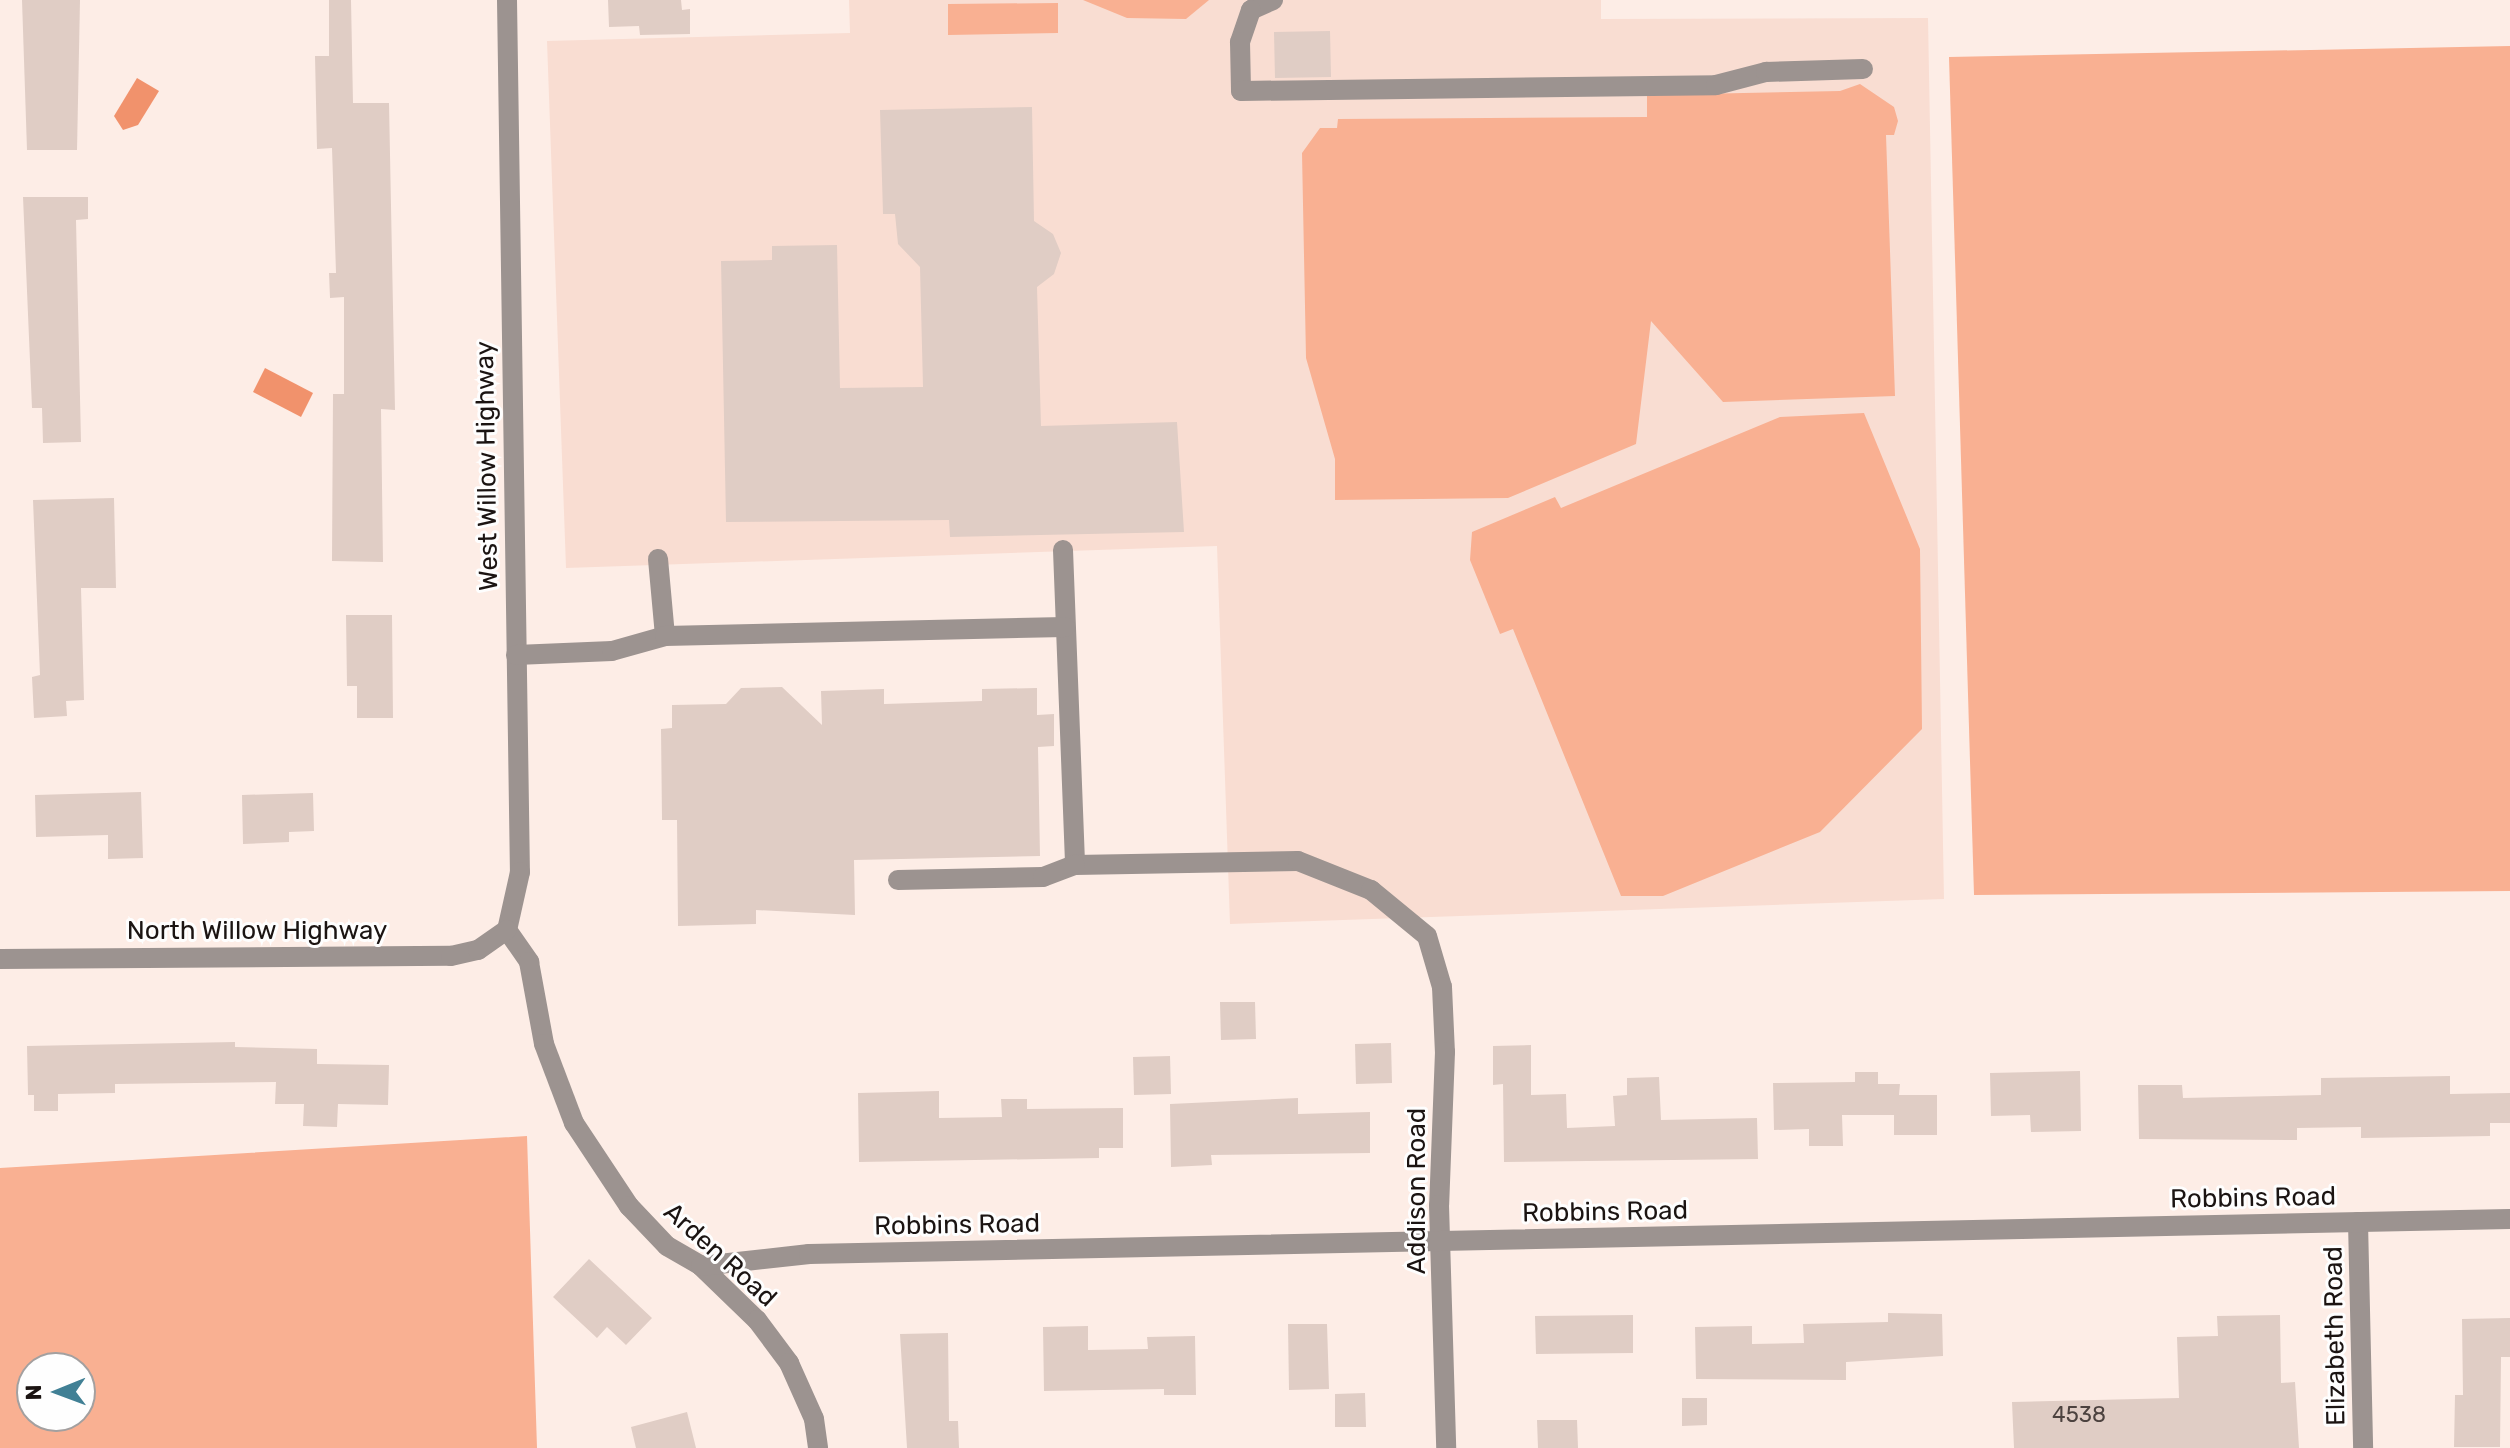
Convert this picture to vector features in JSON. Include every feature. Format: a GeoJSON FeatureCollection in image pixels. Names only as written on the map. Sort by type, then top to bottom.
{"type":"FeatureCollection","features":[{"type":"Feature","properties":{"kind":"street","name":"West Willow Highway"},"geometry":{"type":"LineString","coordinates":[[507,0],[520,872],[507,930]]}},
{"type":"Feature","properties":{"kind":"street"},"geometry":{"type":"LineString","coordinates":[[1273,0],[1251,10],[1240,42],[1241,91],[1716,85],[1766,72],[1863,69]]}},
{"type":"Feature","properties":{"kind":"street"},"geometry":{"type":"LineString","coordinates":[[898,880],[1043,877],[1075,865],[1063,550]]}},
{"type":"Feature","properties":{"kind":"street"},"geometry":{"type":"LineString","coordinates":[[658,559],[665,636]]}},
{"type":"Feature","properties":{"kind":"street"},"geometry":{"type":"LineString","coordinates":[[516,655],[612,651],[665,636],[1065,627]]}},
{"type":"Feature","properties":{"kind":"street","name":"Addison Road"},"geometry":{"type":"LineString","coordinates":[[1075,865],[1298,861],[1371,890],[1427,936],[1443,1000],[1441,1241],[1446,1448]]}},
{"type":"Feature","properties":{"kind":"street","name":"North Willow Highway"},"geometry":{"type":"LineString","coordinates":[[0,959],[451,956],[478,950],[507,930]]}},
{"type":"Feature","properties":{"kind":"street","name":"Arden Road"},"geometry":{"type":"LineString","coordinates":[[507,930],[529,962],[544,1044],[574,1123],[629,1206],[667,1246],[701,1266],[757,1320],[789,1363],[814,1419],[818,1448]]}},
{"type":"Feature","properties":{"kind":"street","name":"Robbins Road"},"geometry":{"type":"LineString","coordinates":[[701,1266],[809,1254],[2510,1219]]}},
{"type":"Feature","properties":{"kind":"street","name":"Elizabeth Road"},"geometry":{"type":"LineString","coordinates":[[2358,1222],[2363,1448]]}},
{"type":"Feature","properties":{"kind":"shaded area"},"geometry":{"type":"Polygon","coordinates":[[[849,0],[1601,0],[1601,19],[1928,18],[1944,899],[1230,924],[1217,546],[566,568],[547,41],[850,33],[849,0]]]}},
{"type":"Feature","properties":{"kind":"shaded area"},"geometry":{"type":"Polygon","coordinates":[[[1083,0],[1209,0],[1186,19],[1127,18],[1083,0]]]}},
{"type":"Feature","properties":{"kind":"shaded area"},"geometry":{"type":"Polygon","coordinates":[[[1058,3],[1058,33],[948,35],[948,4],[1058,3]]]}},
{"type":"Feature","properties":{"kind":"shaded area"},"geometry":{"type":"Polygon","coordinates":[[[2510,46],[2510,891],[1974,895],[1949,57],[2510,46]]]}},
{"type":"Feature","properties":{"kind":"shaded area"},"geometry":{"type":"Polygon","coordinates":[[[137,78],[159,91],[138,125],[123,130],[114,116],[137,78]]]}},
{"type":"Feature","properties":{"kind":"shaded area"},"geometry":{"type":"Polygon","coordinates":[[[1860,84],[1894,107],[1898,121],[1894,135],[1886,135],[1895,396],[1723,402],[1651,321],[1636,444],[1508,498],[1335,500],[1335,459],[1306,358],[1302,153],[1320,128],[1337,128],[1338,119],[1647,117],[1647,95],[1840,91],[1860,84]]]}},
{"type":"Feature","properties":{"kind":"shaded area"},"geometry":{"type":"Polygon","coordinates":[[[265,368],[313,393],[301,417],[253,392],[265,368]]]}},
{"type":"Feature","properties":{"kind":"shaded area"},"geometry":{"type":"Polygon","coordinates":[[[1864,413],[1920,549],[1922,729],[1820,832],[1663,896],[1621,896],[1513,629],[1500,634],[1470,560],[1472,532],[1555,497],[1561,508],[1780,417],[1864,413]]]}},
{"type":"Feature","properties":{"kind":"shaded area"},"geometry":{"type":"Polygon","coordinates":[[[527,1136],[537,1448],[0,1448],[0,1168],[527,1136]]]}},
{"type":"Feature","properties":{"kind":"building"},"geometry":{"type":"Polygon","coordinates":[[[22,0],[80,0],[77,150],[27,150],[22,0]]]}},
{"type":"Feature","properties":{"kind":"building"},"geometry":{"type":"Polygon","coordinates":[[[329,0],[351,0],[353,103],[389,103],[395,410],[381,409],[383,562],[332,561],[333,394],[344,394],[344,297],[330,298],[329,273],[336,273],[332,148],[317,149],[315,56],[329,56],[329,0]]]}},
{"type":"Feature","properties":{"kind":"building"},"geometry":{"type":"Polygon","coordinates":[[[608,0],[681,0],[682,10],[690,9],[690,34],[640,35],[639,26],[609,27],[608,0]]]}},
{"type":"Feature","properties":{"kind":"building"},"geometry":{"type":"Polygon","coordinates":[[[1330,31],[1331,77],[1275,78],[1274,32],[1330,31]]]}},
{"type":"Feature","properties":{"kind":"building"},"geometry":{"type":"Polygon","coordinates":[[[1032,107],[1034,221],[1053,234],[1061,253],[1054,274],[1037,287],[1041,426],[1177,422],[1184,532],[950,537],[949,520],[726,522],[721,261],[772,260],[772,246],[837,245],[840,388],[923,387],[920,267],[898,244],[895,214],[883,214],[880,110],[1032,107]]]}},
{"type":"Feature","properties":{"kind":"building"},"geometry":{"type":"Polygon","coordinates":[[[23,197],[88,197],[88,219],[76,220],[81,442],[43,443],[42,408],[32,408],[23,197]]]}},
{"type":"Feature","properties":{"kind":"building"},"geometry":{"type":"Polygon","coordinates":[[[114,498],[116,588],[81,588],[84,700],[66,701],[67,716],[34,718],[32,677],[40,675],[33,500],[114,498]]]}},
{"type":"Feature","properties":{"kind":"building"},"geometry":{"type":"Polygon","coordinates":[[[346,615],[392,615],[393,718],[357,718],[357,686],[347,686],[346,615]]]}},
{"type":"Feature","properties":{"kind":"building"},"geometry":{"type":"Polygon","coordinates":[[[782,687],[822,725],[821,691],[884,689],[884,704],[982,701],[982,689],[1037,688],[1037,715],[1054,714],[1054,746],[1038,747],[1040,856],[854,860],[855,915],[756,910],[756,924],[678,926],[677,820],[662,820],[661,729],[672,728],[672,705],[726,704],[741,688],[782,687]]]}},
{"type":"Feature","properties":{"kind":"building"},"geometry":{"type":"Polygon","coordinates":[[[141,792],[143,858],[108,859],[108,835],[36,837],[35,795],[141,792]]]}},
{"type":"Feature","properties":{"kind":"building"},"geometry":{"type":"Polygon","coordinates":[[[313,793],[314,831],[289,832],[289,842],[243,844],[242,795],[313,793]]]}},
{"type":"Feature","properties":{"kind":"building"},"geometry":{"type":"Polygon","coordinates":[[[1220,1002],[1255,1002],[1256,1039],[1221,1040],[1220,1002]]]}},
{"type":"Feature","properties":{"kind":"building"},"geometry":{"type":"Polygon","coordinates":[[[235,1042],[235,1047],[317,1049],[317,1064],[389,1065],[388,1105],[338,1104],[337,1127],[303,1126],[304,1104],[275,1104],[276,1082],[115,1084],[115,1093],[58,1094],[58,1111],[34,1111],[34,1095],[28,1095],[27,1046],[235,1042]]]}},
{"type":"Feature","properties":{"kind":"building"},"geometry":{"type":"Polygon","coordinates":[[[1391,1043],[1392,1083],[1356,1084],[1355,1044],[1391,1043]]]}},
{"type":"Feature","properties":{"kind":"building"},"geometry":{"type":"Polygon","coordinates":[[[1531,1045],[1531,1095],[1566,1094],[1567,1128],[1615,1126],[1613,1096],[1627,1095],[1627,1078],[1659,1077],[1661,1120],[1757,1118],[1758,1159],[1504,1162],[1503,1084],[1493,1085],[1493,1046],[1531,1045]]]}},
{"type":"Feature","properties":{"kind":"building"},"geometry":{"type":"Polygon","coordinates":[[[1170,1056],[1171,1094],[1134,1095],[1133,1057],[1170,1056]]]}},
{"type":"Feature","properties":{"kind":"building"},"geometry":{"type":"Polygon","coordinates":[[[2080,1071],[2081,1131],[2031,1132],[2030,1115],[1991,1116],[1990,1073],[2080,1071]]]}},
{"type":"Feature","properties":{"kind":"building"},"geometry":{"type":"Polygon","coordinates":[[[1855,1072],[1878,1072],[1878,1084],[1900,1084],[1899,1095],[1937,1095],[1937,1135],[1894,1135],[1894,1115],[1842,1115],[1843,1146],[1809,1146],[1809,1129],[1774,1130],[1773,1083],[1855,1082],[1855,1072]]]}},
{"type":"Feature","properties":{"kind":"building"},"geometry":{"type":"Polygon","coordinates":[[[2450,1076],[2450,1094],[2510,1093],[2510,1123],[2490,1123],[2490,1136],[2361,1138],[2361,1127],[2297,1128],[2297,1140],[2139,1139],[2138,1085],[2182,1085],[2183,1098],[2321,1095],[2321,1078],[2450,1076]]]}},
{"type":"Feature","properties":{"kind":"building"},"geometry":{"type":"Polygon","coordinates":[[[939,1091],[939,1118],[1002,1117],[1001,1099],[1027,1099],[1027,1109],[1123,1108],[1123,1148],[1099,1148],[1099,1158],[859,1162],[858,1093],[939,1091]]]}},
{"type":"Feature","properties":{"kind":"building"},"geometry":{"type":"Polygon","coordinates":[[[1298,1098],[1298,1114],[1370,1112],[1370,1153],[1211,1155],[1212,1165],[1171,1167],[1170,1104],[1298,1098]]]}},
{"type":"Feature","properties":{"kind":"building"},"geometry":{"type":"Polygon","coordinates":[[[589,1259],[652,1318],[626,1345],[607,1327],[597,1338],[553,1297],[589,1259]]]}},
{"type":"Feature","properties":{"kind":"building"},"geometry":{"type":"Polygon","coordinates":[[[1888,1313],[1942,1314],[1943,1356],[1846,1362],[1846,1380],[1696,1379],[1695,1327],[1752,1326],[1752,1344],[1804,1343],[1803,1324],[1888,1322],[1888,1313]]]}},
{"type":"Feature","properties":{"kind":"building"},"geometry":{"type":"Polygon","coordinates":[[[1633,1315],[1633,1353],[1536,1354],[1535,1316],[1633,1315]]]}},
{"type":"Feature","properties":{"kind":"building"},"geometry":{"type":"Polygon","coordinates":[[[2280,1315],[2281,1383],[2295,1382],[2299,1448],[2014,1448],[2012,1402],[2179,1398],[2177,1337],[2218,1336],[2217,1316],[2280,1315]]]}},
{"type":"Feature","properties":{"kind":"building"},"geometry":{"type":"Polygon","coordinates":[[[2510,1318],[2510,1357],[2501,1357],[2500,1447],[2454,1447],[2455,1395],[2463,1395],[2462,1319],[2510,1318]]]}},
{"type":"Feature","properties":{"kind":"building"},"geometry":{"type":"Polygon","coordinates":[[[1288,1324],[1327,1324],[1329,1389],[1289,1390],[1288,1324]]]}},
{"type":"Feature","properties":{"kind":"building"},"geometry":{"type":"Polygon","coordinates":[[[1088,1326],[1088,1350],[1148,1349],[1147,1337],[1195,1336],[1196,1395],[1164,1395],[1164,1389],[1044,1391],[1043,1327],[1088,1326]]]}},
{"type":"Feature","properties":{"kind":"building"},"geometry":{"type":"Polygon","coordinates":[[[948,1333],[949,1421],[958,1421],[959,1448],[907,1448],[900,1334],[948,1333]]]}},
{"type":"Feature","properties":{"kind":"building"},"geometry":{"type":"Polygon","coordinates":[[[1365,1393],[1366,1427],[1335,1427],[1335,1394],[1365,1393]]]}},
{"type":"Feature","properties":{"kind":"building"},"geometry":{"type":"Polygon","coordinates":[[[1682,1398],[1707,1398],[1707,1425],[1682,1426],[1682,1398]]]}},
{"type":"Feature","properties":{"kind":"building"},"geometry":{"type":"Polygon","coordinates":[[[687,1412],[696,1448],[636,1448],[631,1427],[687,1412]]]}},
{"type":"Feature","properties":{"kind":"building"},"geometry":{"type":"Polygon","coordinates":[[[1537,1420],[1577,1420],[1578,1448],[1538,1448],[1537,1420]]]}}]}
